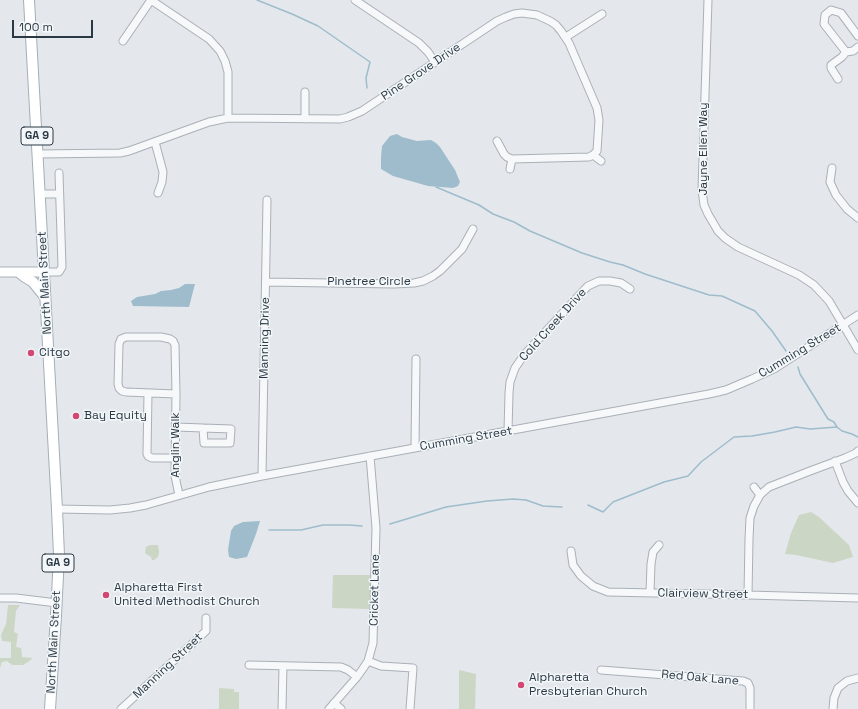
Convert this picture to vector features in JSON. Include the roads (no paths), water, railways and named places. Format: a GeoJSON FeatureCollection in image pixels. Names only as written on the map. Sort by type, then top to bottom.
{"type":"FeatureCollection","features":[{"type":"Feature","properties":{"kind":"main road","name":"North Main Street"},"geometry":{"type":"LineString","coordinates":[[29,0],[59,555],[50,709]]}},
{"type":"Feature","properties":{"kind":"main road"},"geometry":{"type":"LineString","coordinates":[[20,273],[33,282],[45,297]]}},
{"type":"Feature","properties":{"kind":"street"},"geometry":{"type":"LineString","coordinates":[[123,41],[151,0],[209,39],[220,51],[228,72],[228,118]]}},
{"type":"Feature","properties":{"kind":"street"},"geometry":{"type":"LineString","coordinates":[[354,0],[419,43],[435,62]]}},
{"type":"Feature","properties":{"kind":"street","name":"Jayne Ellen Way"},"geometry":{"type":"LineString","coordinates":[[708,0],[702,190],[704,205],[718,231],[725,238],[738,247],[799,275],[814,285],[829,301],[858,350]]}},
{"type":"Feature","properties":{"kind":"street"},"geometry":{"type":"LineString","coordinates":[[844,54],[824,24],[825,15],[831,10],[841,13],[858,36]]}},
{"type":"Feature","properties":{"kind":"street","name":"Pine Grove Drive"},"geometry":{"type":"LineString","coordinates":[[38,154],[120,153],[209,122],[228,118],[305,119],[340,118],[355,115],[497,21],[514,14],[529,14],[543,18],[556,25],[566,37],[597,108],[599,120],[598,148],[593,155]]}},
{"type":"Feature","properties":{"kind":"street"},"geometry":{"type":"LineString","coordinates":[[566,37],[602,14]]}},
{"type":"Feature","properties":{"kind":"street"},"geometry":{"type":"LineString","coordinates":[[838,78],[831,68],[831,65],[844,54],[853,51],[858,47]]}},
{"type":"Feature","properties":{"kind":"street"},"geometry":{"type":"LineString","coordinates":[[305,92],[305,119]]}},
{"type":"Feature","properties":{"kind":"street"},"geometry":{"type":"LineString","coordinates":[[497,141],[504,154],[507,157],[512,158],[589,157],[593,155],[600,161]]}},
{"type":"Feature","properties":{"kind":"street"},"geometry":{"type":"LineString","coordinates":[[155,142],[163,172],[162,182],[158,193]]}},
{"type":"Feature","properties":{"kind":"street"},"geometry":{"type":"LineString","coordinates":[[510,169],[512,158]]}},
{"type":"Feature","properties":{"kind":"street"},"geometry":{"type":"LineString","coordinates":[[832,168],[830,182],[836,195],[847,209],[858,218]]}},
{"type":"Feature","properties":{"kind":"street"},"geometry":{"type":"LineString","coordinates":[[0,272],[59,272],[62,266],[59,173]]}},
{"type":"Feature","properties":{"kind":"street"},"geometry":{"type":"LineString","coordinates":[[40,194],[59,194]]}},
{"type":"Feature","properties":{"kind":"street","name":"Manning Drive"},"geometry":{"type":"LineString","coordinates":[[262,476],[267,200]]}},
{"type":"Feature","properties":{"kind":"street","name":"Pinetree Circle"},"geometry":{"type":"LineString","coordinates":[[266,282],[394,284],[423,281],[440,271],[462,249],[473,229]]}},
{"type":"Feature","properties":{"kind":"street","name":"Cold Creek Drive"},"geometry":{"type":"LineString","coordinates":[[508,431],[510,382],[515,368],[524,355],[588,286],[599,281],[610,281],[621,283],[630,289]]}},
{"type":"Feature","properties":{"kind":"street","name":"Cumming Street"},"geometry":{"type":"LineString","coordinates":[[57,509],[110,510],[130,508],[210,487],[262,476],[693,398],[726,390],[752,380],[774,369],[858,315]]}},
{"type":"Feature","properties":{"kind":"street","name":"Anglin Walk"},"geometry":{"type":"LineString","coordinates":[[176,394],[122,391],[118,384],[119,344],[121,340],[126,337],[161,337],[170,339],[175,345],[176,394],[175,458],[176,481],[179,495]]}},
{"type":"Feature","properties":{"kind":"street"},"geometry":{"type":"LineString","coordinates":[[415,448],[416,359]]}},
{"type":"Feature","properties":{"kind":"street"},"geometry":{"type":"LineString","coordinates":[[148,393],[147,454],[152,458],[175,458]]}},
{"type":"Feature","properties":{"kind":"street"},"geometry":{"type":"LineString","coordinates":[[176,427],[203,428]]}},
{"type":"Feature","properties":{"kind":"street"},"geometry":{"type":"LineString","coordinates":[[748,594],[750,518],[760,495],[769,487],[845,458],[858,451]]}},
{"type":"Feature","properties":{"kind":"street","name":"Cricket Lane"},"geometry":{"type":"LineString","coordinates":[[332,706],[357,677],[368,661],[374,635],[376,528],[370,456]]}},
{"type":"Feature","properties":{"kind":"street"},"geometry":{"type":"LineString","coordinates":[[836,461],[843,482],[858,503]]}},
{"type":"Feature","properties":{"kind":"street"},"geometry":{"type":"LineString","coordinates":[[754,487],[760,495]]}},
{"type":"Feature","properties":{"kind":"street"},"geometry":{"type":"LineString","coordinates":[[650,593],[653,552],[660,545]]}},
{"type":"Feature","properties":{"kind":"street","name":"Clairview Street"},"geometry":{"type":"LineString","coordinates":[[571,551],[573,565],[581,576],[593,586],[608,592],[748,594],[858,598]]}},
{"type":"Feature","properties":{"kind":"street"},"geometry":{"type":"LineString","coordinates":[[0,598],[16,598],[57,603]]}},
{"type":"Feature","properties":{"kind":"street","name":"Manning Street"},"geometry":{"type":"LineString","coordinates":[[121,709],[206,631],[206,618]]}},
{"type":"Feature","properties":{"kind":"street"},"geometry":{"type":"LineString","coordinates":[[368,661],[381,666],[412,668],[410,709]]}},
{"type":"Feature","properties":{"kind":"street"},"geometry":{"type":"LineString","coordinates":[[249,665],[341,667],[357,677]]}},
{"type":"Feature","properties":{"kind":"street"},"geometry":{"type":"LineString","coordinates":[[282,666],[282,709]]}},
{"type":"Feature","properties":{"kind":"street","name":"Red Oak Lane"},"geometry":{"type":"LineString","coordinates":[[601,670],[743,681],[748,683],[750,688],[750,709]]}},
{"type":"Feature","properties":{"kind":"street"},"geometry":{"type":"LineString","coordinates":[[833,709],[834,698],[838,688],[847,681],[858,678]]}},
{"type":"Feature","properties":{"kind":"street"},"geometry":{"type":"LineString","coordinates":[[332,706],[341,709]]}},
{"type":"Feature","properties":{"kind":"water"},"geometry":{"type":"Polygon","coordinates":[[[397,134],[417,141],[431,140],[436,143],[455,170],[460,182],[458,186],[453,188],[428,186],[393,176],[381,169],[382,146],[390,136],[397,134]]]}},
{"type":"Feature","properties":{"kind":"water"},"geometry":{"type":"Polygon","coordinates":[[[185,284],[195,284],[189,307],[133,306],[131,301],[137,297],[179,288],[185,284]]]}},
{"type":"Feature","properties":{"kind":"water"},"geometry":{"type":"Polygon","coordinates":[[[260,521],[247,557],[236,559],[229,557],[228,550],[231,531],[234,526],[243,522],[260,521]]]}},
{"type":"Feature","properties":{"kind":"waterway"},"geometry":{"type":"LineString","coordinates":[[257,0],[318,26],[370,62],[366,78],[367,88]]}},
{"type":"Feature","properties":{"kind":"waterway"},"geometry":{"type":"LineString","coordinates":[[436,187],[479,205],[493,214],[514,222],[530,231],[582,253],[623,265],[645,274],[709,295],[722,296],[755,311],[786,351]]}},
{"type":"Feature","properties":{"kind":"waterway"},"geometry":{"type":"LineString","coordinates":[[798,367],[800,374],[828,419],[834,422],[842,431],[858,437]]}},
{"type":"Feature","properties":{"kind":"waterway"},"geometry":{"type":"LineString","coordinates":[[588,505],[603,512],[613,502],[664,482],[688,476],[701,462],[734,437],[752,436],[796,427],[810,429],[837,427]]}},
{"type":"Feature","properties":{"kind":"waterway"},"geometry":{"type":"LineString","coordinates":[[390,524],[446,507],[487,501],[513,499],[526,500],[543,506],[562,507]]}},
{"type":"Feature","properties":{"kind":"waterway"},"geometry":{"type":"LineString","coordinates":[[269,530],[301,530],[323,525],[362,526]]}},
{"type":"Feature","properties":{"kind":"place","name":"Citgo"},"geometry":{"type":"Point","coordinates":[31,353]}},
{"type":"Feature","properties":{"kind":"place","name":"Bay Equity"},"geometry":{"type":"Point","coordinates":[76,416]}},
{"type":"Feature","properties":{"kind":"place","name":"Alpharetta First United Methodist Church"},"geometry":{"type":"Point","coordinates":[106,595]}},
{"type":"Feature","properties":{"kind":"place","name":"Alpharetta Presbyterian Church"},"geometry":{"type":"Point","coordinates":[521,685]}}]}
